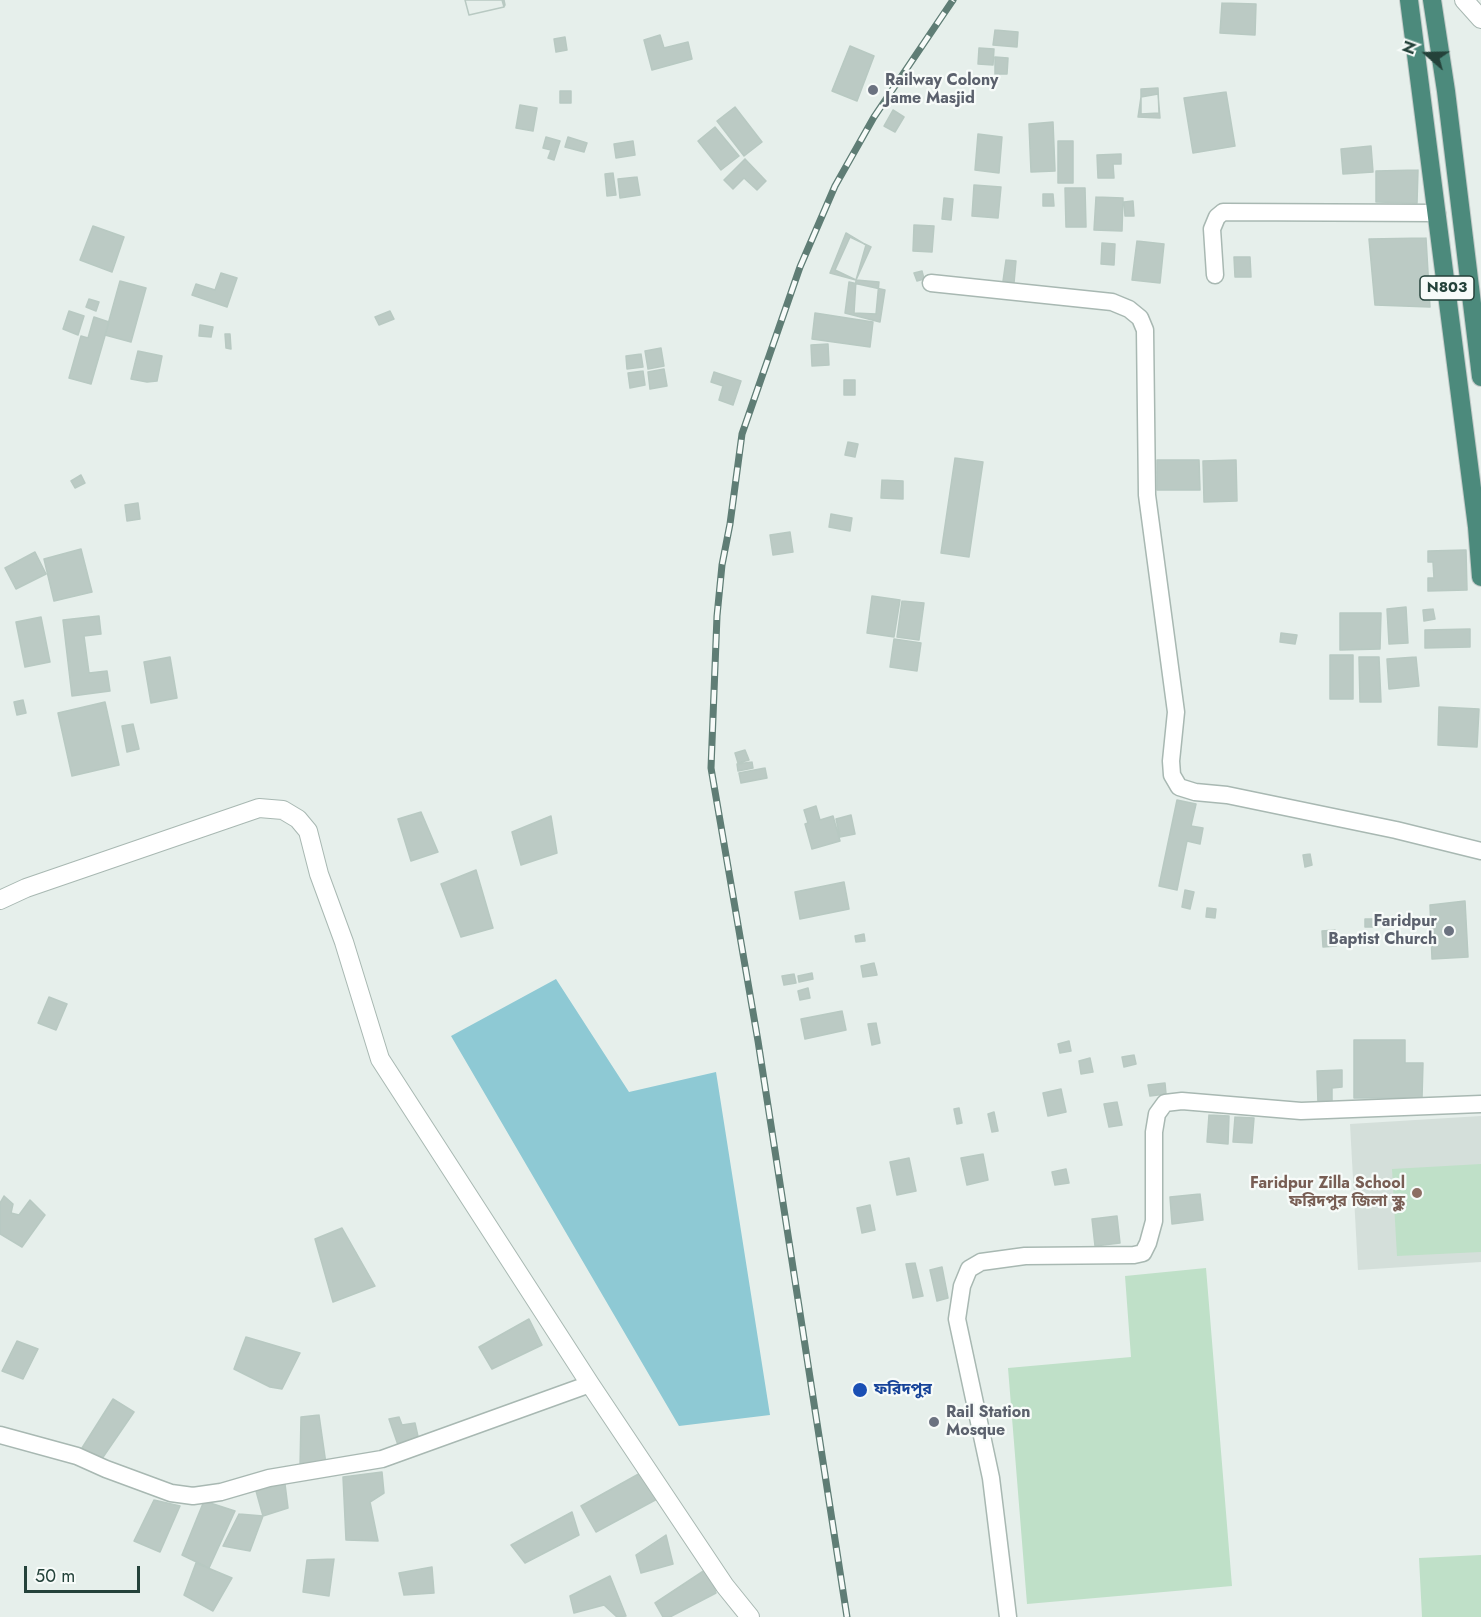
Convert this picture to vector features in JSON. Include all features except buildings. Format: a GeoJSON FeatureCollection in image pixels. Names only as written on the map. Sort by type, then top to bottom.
{"type":"FeatureCollection","features":[{"type":"Feature","properties":{"kind":"highway","name":"N803"},"geometry":{"type":"LineString","coordinates":[[1409,0],[1477,527],[1481,577]]}},
{"type":"Feature","properties":{"kind":"highway","name":"N803"},"geometry":{"type":"LineString","coordinates":[[1432,0],[1446,91],[1481,377]]}},
{"type":"Feature","properties":{"kind":"highway"},"geometry":{"type":"LineString","coordinates":[[1442,255],[1466,252]]}},
{"type":"Feature","properties":{"kind":"street"},"geometry":{"type":"LineString","coordinates":[[1464,0],[1481,19]]}},
{"type":"Feature","properties":{"kind":"street"},"geometry":{"type":"LineString","coordinates":[[1215,275],[1212,229],[1217,217],[1223,212],[1437,213]]}},
{"type":"Feature","properties":{"kind":"street"},"geometry":{"type":"LineString","coordinates":[[931,283],[1112,302],[1130,309],[1140,318],[1145,330],[1147,495],[1176,712],[1171,761],[1172,775],[1179,787],[1396,830],[1481,851]]}},
{"type":"Feature","properties":{"kind":"street"},"geometry":{"type":"LineString","coordinates":[[0,900],[59,877],[258,808],[283,810],[298,819],[308,831],[319,874],[344,942],[380,1059],[590,1384],[725,1586],[750,1617]]}},
{"type":"Feature","properties":{"kind":"street"},"geometry":{"type":"LineString","coordinates":[[1008,1617],[991,1478],[957,1319],[962,1286],[969,1269],[981,1262],[1025,1256],[1143,1253],[1154,1221],[1156,1114],[1166,1103],[1182,1101],[1301,1111],[1481,1104]]}},
{"type":"Feature","properties":{"kind":"street"},"geometry":{"type":"LineString","coordinates":[[0,1435],[77,1456],[171,1493],[193,1496],[269,1478],[382,1459],[590,1384]]}},
{"type":"Feature","properties":{"kind":"shaded area","name":"Faridpur Zilla School ফরিদপুর জিলা স্কুল"},"geometry":{"type":"Polygon","coordinates":[[[1481,1116],[1481,1262],[1358,1270],[1350,1124],[1481,1116]]]}},
{"type":"Feature","properties":{"kind":"green space"},"geometry":{"type":"Polygon","coordinates":[[[1481,1164],[1481,1252],[1397,1256],[1392,1169],[1481,1164]]]}},
{"type":"Feature","properties":{"kind":"green space"},"geometry":{"type":"Polygon","coordinates":[[[1206,1268],[1232,1586],[1027,1604],[1008,1368],[1131,1357],[1125,1276],[1206,1268]]]}},
{"type":"Feature","properties":{"kind":"green space"},"geometry":{"type":"Polygon","coordinates":[[[1481,1555],[1481,1617],[1422,1617],[1419,1558],[1481,1555]]]}},
{"type":"Feature","properties":{"kind":"water"},"geometry":{"type":"Polygon","coordinates":[[[556,979],[629,1092],[716,1072],[770,1415],[679,1426],[451,1036],[556,979]]]}},
{"type":"Feature","properties":{"kind":"railway"},"geometry":{"type":"LineString","coordinates":[[847,1617],[758,1041],[711,768],[717,616],[722,565],[742,434],[800,267],[835,186],[874,117],[953,0]]}},
{"type":"Feature","properties":{"kind":"place","name":"Railway Colony Jame Masjid"},"geometry":{"type":"Point","coordinates":[873,90]}},
{"type":"Feature","properties":{"kind":"place","name":"Faridpur Baptist Church"},"geometry":{"type":"Point","coordinates":[1449,931]}},
{"type":"Feature","properties":{"kind":"place","name":"Faridpur Zilla School ফরিদপুর জিলা স্কুল"},"geometry":{"type":"Point","coordinates":[1417,1193]}},
{"type":"Feature","properties":{"kind":"place","name":"ফরিদপুর"},"geometry":{"type":"Point","coordinates":[860,1390]}},
{"type":"Feature","properties":{"kind":"place","name":"Rail Station Mosque"},"geometry":{"type":"Point","coordinates":[934,1422]}}]}
